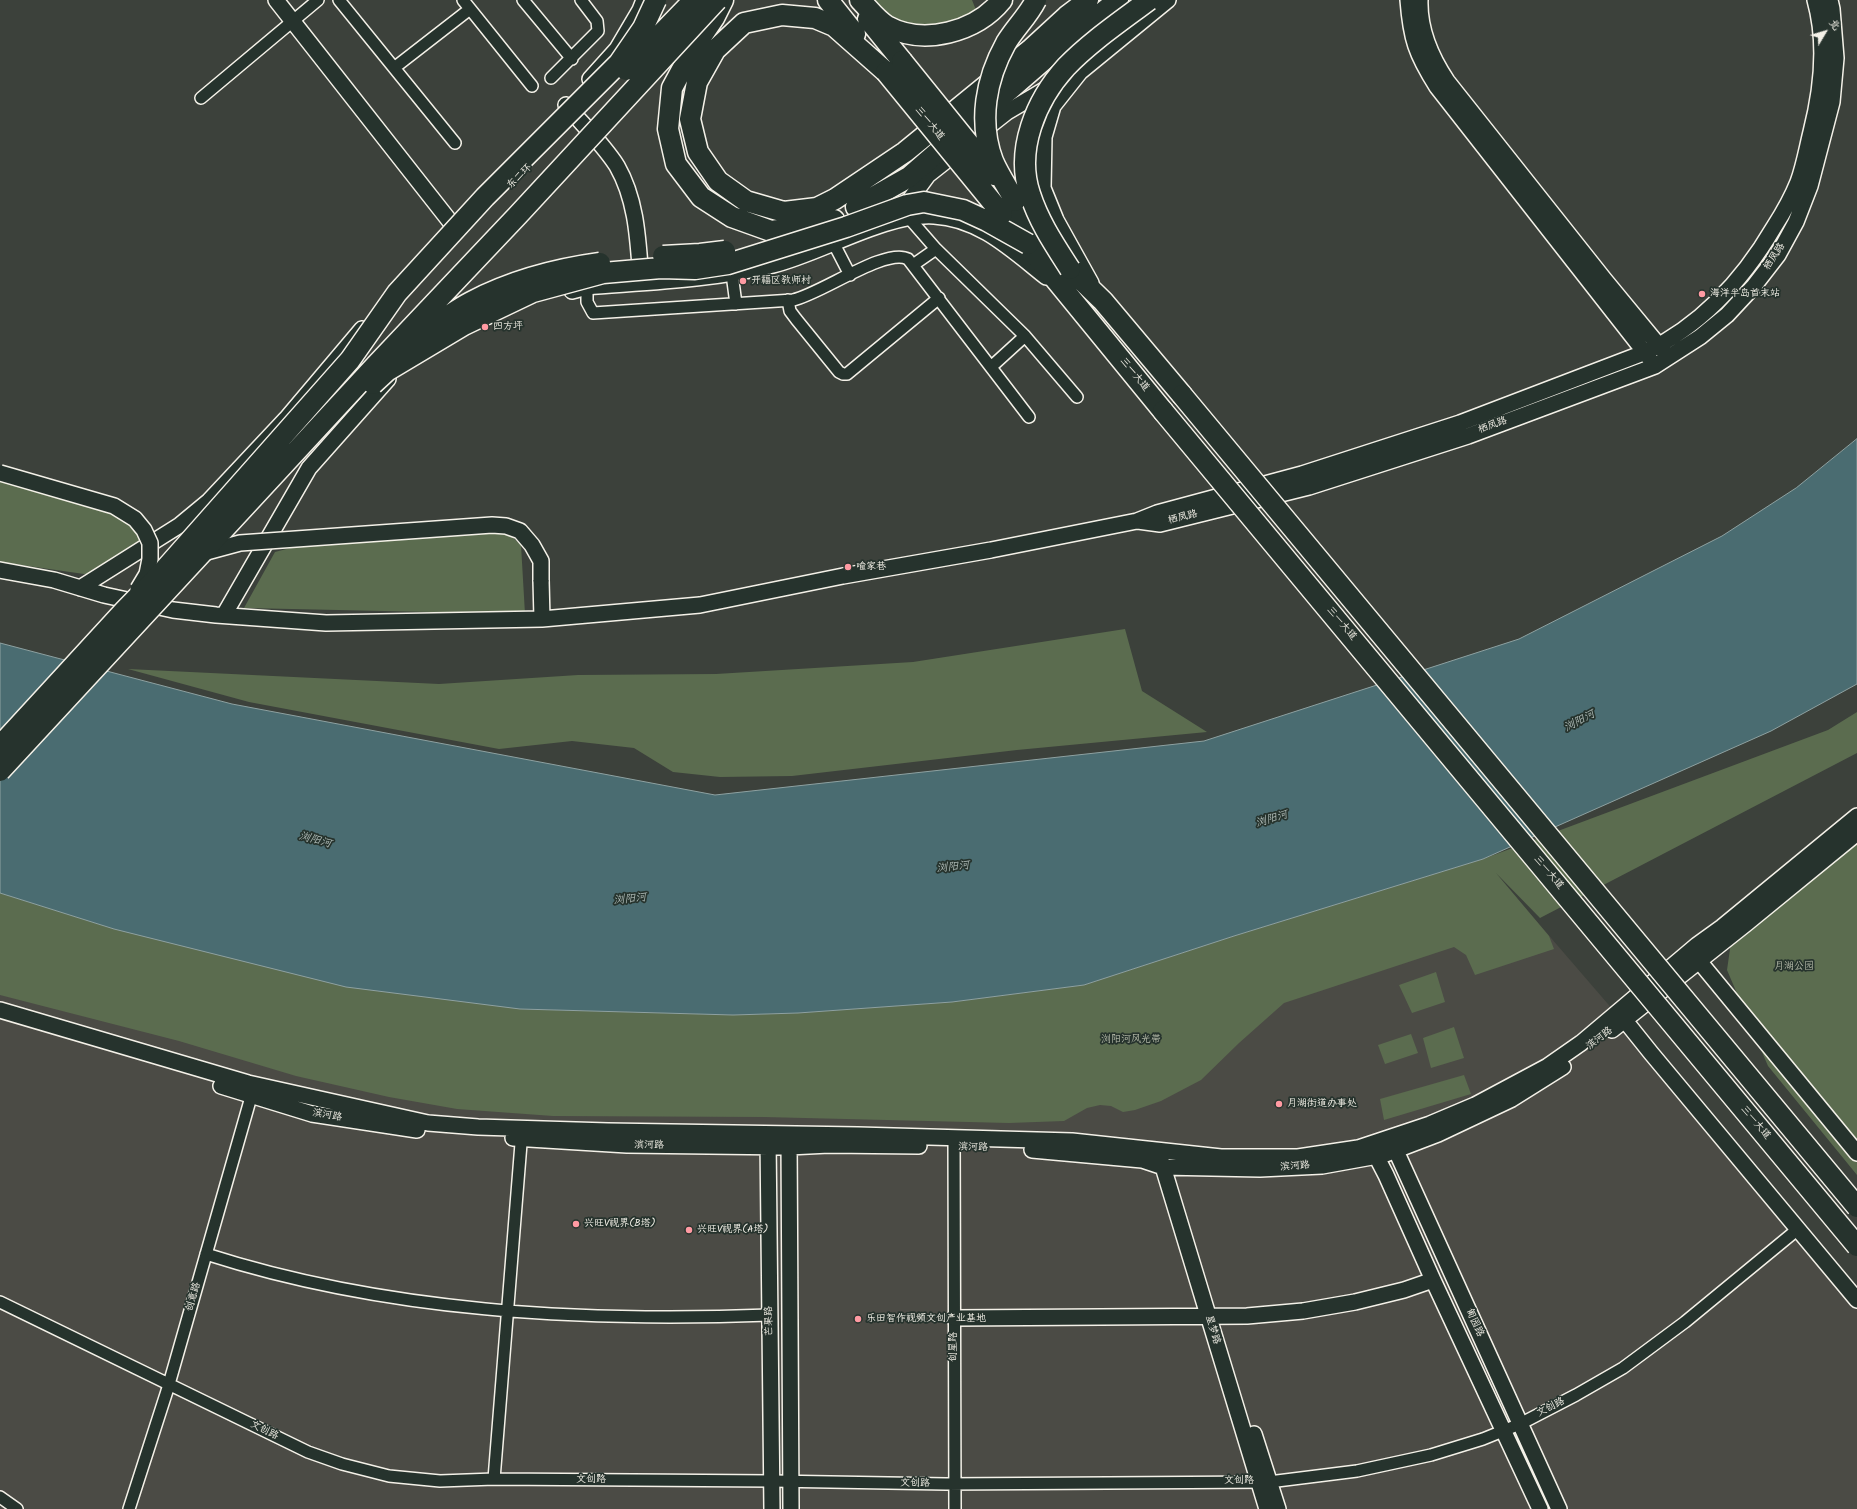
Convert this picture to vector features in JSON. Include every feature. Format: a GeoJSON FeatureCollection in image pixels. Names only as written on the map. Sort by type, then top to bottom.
{"type":"FeatureCollection","features":[{"type":"Feature","properties":{"kind":"highway"},"geometry":{"type":"LineString","coordinates":[[0,746],[124,611],[165,569],[350,360],[397,294],[485,197],[619,63],[643,28],[656,0]]}},
{"type":"Feature","properties":{"kind":"highway","name":"东二环"},"geometry":{"type":"LineString","coordinates":[[350,360],[499,198],[694,0]]}},
{"type":"Feature","properties":{"kind":"highway"},"geometry":{"type":"LineString","coordinates":[[0,771],[375,366],[723,0]]}},
{"type":"Feature","properties":{"kind":"highway","name":"三一大道"},"geometry":{"type":"LineString","coordinates":[[828,0],[894,66],[1015,201],[1070,268],[1103,302],[1857,1207]]}},
{"type":"Feature","properties":{"kind":"highway","name":"三一大道"},"geometry":{"type":"LineString","coordinates":[[853,0],[894,66],[1028,244],[1168,417],[1857,1246]]}},
{"type":"Feature","properties":{"kind":"highway"},"geometry":{"type":"LineString","coordinates":[[860,0],[886,25],[908,34],[941,35],[973,24],[996,8],[1002,0]]}},
{"type":"Feature","properties":{"kind":"highway"},"geometry":{"type":"LineString","coordinates":[[1015,201],[994,161],[985,125],[985,106],[993,70],[999,56],[1007,41],[1030,11],[1036,0]]}},
{"type":"Feature","properties":{"kind":"highway"},"geometry":{"type":"LineString","coordinates":[[375,366],[471,302],[520,281],[569,267],[651,256],[700,254],[739,249],[795,234],[834,220],[909,176],[1074,23],[1088,0]]}},
{"type":"Feature","properties":{"kind":"highway"},"geometry":{"type":"LineString","coordinates":[[894,66],[834,26],[815,18],[782,15],[744,23],[715,50],[697,82],[690,119],[698,152],[718,181],[746,201],[784,212],[817,208],[835,200],[898,156],[1030,50],[1074,23],[1118,0]]}},
{"type":"Feature","properties":{"kind":"highway"},"geometry":{"type":"LineString","coordinates":[[1070,268],[1043,227],[1029,192],[1025,170],[1025,151],[1029,133],[1037,109],[1066,68],[1082,53],[1149,0]]}},
{"type":"Feature","properties":{"kind":"highway"},"geometry":{"type":"LineString","coordinates":[[715,9],[672,88],[668,129],[676,164],[701,197],[732,217],[770,230],[834,220]]}},
{"type":"Feature","properties":{"kind":"highway"},"geometry":{"type":"LineString","coordinates":[[249,503],[387,371],[464,325],[534,292],[603,273],[661,268],[695,269],[728,264],[846,227],[891,209],[924,202],[963,210],[987,220],[1028,244]]}},
{"type":"Feature","properties":{"kind":"street"},"geometry":{"type":"LineString","coordinates":[[276,0],[452,224]]}},
{"type":"Feature","properties":{"kind":"street"},"geometry":{"type":"LineString","coordinates":[[201,98],[318,0]]}},
{"type":"Feature","properties":{"kind":"street"},"geometry":{"type":"LineString","coordinates":[[339,0],[454,143]]}},
{"type":"Feature","properties":{"kind":"street"},"geometry":{"type":"LineString","coordinates":[[523,0],[572,59]]}},
{"type":"Feature","properties":{"kind":"street"},"geometry":{"type":"LineString","coordinates":[[551,78],[572,59],[598,31],[597,21],[581,0]]}},
{"type":"Feature","properties":{"kind":"street"},"geometry":{"type":"LineString","coordinates":[[80,588],[180,525],[209,501],[286,419],[452,224],[566,105],[617,49],[640,10],[644,0]]}},
{"type":"Feature","properties":{"kind":"street"},"geometry":{"type":"LineString","coordinates":[[1103,302],[1089,281],[1056,220],[1043,188],[1044,137],[1053,106],[1080,72],[1168,0]]}},
{"type":"Feature","properties":{"kind":"street"},"geometry":{"type":"LineString","coordinates":[[1408,0],[1411,34],[1416,52],[1437,87],[1652,349],[1669,358]]}},
{"type":"Feature","properties":{"kind":"street"},"geometry":{"type":"LineString","coordinates":[[1420,0],[1419,13],[1423,29],[1436,64],[1443,75],[1604,279],[1652,349],[1656,366]]}},
{"type":"Feature","properties":{"kind":"street","name":"栖凤路"},"geometry":{"type":"LineString","coordinates":[[1137,520],[1157,513],[1302,474],[1460,423],[1652,349],[1694,323],[1742,276],[1782,215],[1798,182],[1819,101],[1822,58],[1818,12],[1815,0]]}},
{"type":"Feature","properties":{"kind":"street","name":"栖凤路"},"geometry":{"type":"LineString","coordinates":[[1137,520],[1160,524],[1308,487],[1468,436],[1656,366],[1700,337],[1727,315],[1754,286],[1778,254],[1796,222],[1810,186],[1832,102],[1836,58],[1830,0]]}},
{"type":"Feature","properties":{"kind":"street"},"geometry":{"type":"LineString","coordinates":[[394,68],[466,4],[532,86]]}},
{"type":"Feature","properties":{"kind":"street"},"geometry":{"type":"LineString","coordinates":[[901,220],[928,175],[1001,117],[1068,76],[1080,72]]}},
{"type":"Feature","properties":{"kind":"street"},"geometry":{"type":"LineString","coordinates":[[566,105],[604,149],[617,167],[625,185],[632,205],[637,230],[641,282]]}},
{"type":"Feature","properties":{"kind":"street"},"geometry":{"type":"LineString","coordinates":[[224,615],[309,468],[385,381],[519,303],[587,287],[641,282],[701,279],[732,274],[798,258],[901,220],[934,216],[956,219],[973,224],[990,234],[1072,298]]}},
{"type":"Feature","properties":{"kind":"street"},"geometry":{"type":"LineString","coordinates":[[901,220],[936,249],[1025,336],[1077,396]]}},
{"type":"Feature","properties":{"kind":"street"},"geometry":{"type":"LineString","coordinates":[[834,244],[850,275]]}},
{"type":"Feature","properties":{"kind":"street"},"geometry":{"type":"LineString","coordinates":[[913,265],[936,249]]}},
{"type":"Feature","properties":{"kind":"street"},"geometry":{"type":"LineString","coordinates":[[587,287],[587,302],[593,314],[788,300],[812,294],[882,259],[904,256],[939,298],[1029,417]]}},
{"type":"Feature","properties":{"kind":"street"},"geometry":{"type":"LineString","coordinates":[[732,274],[736,304]]}},
{"type":"Feature","properties":{"kind":"street"},"geometry":{"type":"LineString","coordinates":[[788,300],[790,311],[796,319],[839,372],[847,374],[939,298]]}},
{"type":"Feature","properties":{"kind":"street"},"geometry":{"type":"LineString","coordinates":[[991,367],[1025,336]]}},
{"type":"Feature","properties":{"kind":"street"},"geometry":{"type":"LineString","coordinates":[[0,473],[114,506],[135,519],[144,530],[150,543],[150,559],[147,574],[124,611]]}},
{"type":"Feature","properties":{"kind":"street"},"geometry":{"type":"LineString","coordinates":[[0,570],[54,580],[80,588],[173,610],[224,615],[326,623],[542,619],[700,605],[843,576],[991,550],[1137,520]]}},
{"type":"Feature","properties":{"kind":"street"},"geometry":{"type":"LineString","coordinates":[[203,553],[240,543],[484,525],[506,526],[520,531],[532,545],[541,561],[542,619]]}},
{"type":"Feature","properties":{"kind":"street","name":"滨河路"},"geometry":{"type":"LineString","coordinates":[[954,1142],[1142,1160],[1168,1167],[1260,1169],[1322,1166],[1392,1144],[1438,1134],[1512,1099],[1551,1076],[1621,1016],[1697,945],[1722,927],[1857,816]]}},
{"type":"Feature","properties":{"kind":"street","name":"滨河路"},"geometry":{"type":"LineString","coordinates":[[1621,1016],[1700,961],[1857,833]]}},
{"type":"Feature","properties":{"kind":"street"},"geometry":{"type":"LineString","coordinates":[[1700,961],[1857,1153]]}},
{"type":"Feature","properties":{"kind":"street","name":"滨河路"},"geometry":{"type":"LineString","coordinates":[[0,1010],[253,1090],[312,1114],[439,1133],[522,1134],[627,1145],[768,1140],[789,1140],[829,1145],[1072,1141],[1221,1157],[1298,1157],[1358,1148],[1373,1150]]}},
{"type":"Feature","properties":{"kind":"street"},"geometry":{"type":"LineString","coordinates":[[1621,1016],[1857,1300]]}},
{"type":"Feature","properties":{"kind":"street","name":"滨河路"},"geometry":{"type":"LineString","coordinates":[[0,1018],[253,1090]]}},
{"type":"Feature","properties":{"kind":"street","name":"创意路"},"geometry":{"type":"LineString","coordinates":[[130,1509],[168,1384],[253,1090]]}},
{"type":"Feature","properties":{"kind":"street"},"geometry":{"type":"LineString","coordinates":[[494,1479],[522,1134]]}},
{"type":"Feature","properties":{"kind":"street","name":"芒果路"},"geometry":{"type":"LineString","coordinates":[[768,1140],[772,1509]]}},
{"type":"Feature","properties":{"kind":"street","name":"芒果路"},"geometry":{"type":"LineString","coordinates":[[789,1140],[791,1509]]}},
{"type":"Feature","properties":{"kind":"street","name":"创星路"},"geometry":{"type":"LineString","coordinates":[[954,1142],[955,1509]]}},
{"type":"Feature","properties":{"kind":"street","name":"匍园路"},"geometry":{"type":"LineString","coordinates":[[1392,1144],[1559,1509]]}},
{"type":"Feature","properties":{"kind":"street","name":"匍园路"},"geometry":{"type":"LineString","coordinates":[[1373,1150],[1386,1175],[1433,1280],[1540,1509]]}},
{"type":"Feature","properties":{"kind":"street","name":"星梦路"},"geometry":{"type":"LineString","coordinates":[[1164,1151],[1264,1482],[1278,1509]]}},
{"type":"Feature","properties":{"kind":"street","name":"文创路"},"geometry":{"type":"LineString","coordinates":[[0,1302],[308,1452],[342,1464],[389,1476],[440,1481],[494,1479],[955,1484],[1264,1482],[1357,1471],[1432,1454],[1483,1439],[1520,1424],[1576,1395],[1623,1368],[1685,1322],[1798,1229]]}},
{"type":"Feature","properties":{"kind":"street"},"geometry":{"type":"LineString","coordinates":[[206,1254],[246,1267],[303,1281],[404,1300],[507,1310],[647,1316],[770,1315]]}},
{"type":"Feature","properties":{"kind":"street"},"geometry":{"type":"LineString","coordinates":[[954,1318],[1247,1316],[1303,1311],[1362,1300],[1404,1290],[1433,1280]]}},
{"type":"Feature","properties":{"kind":"street","name":"星梦路"},"geometry":{"type":"LineString","coordinates":[[1264,1482],[1267,1509]]}},
{"type":"Feature","properties":{"kind":"street"},"geometry":{"type":"LineString","coordinates":[[0,1497],[17,1509]]}},
{"type":"Feature","properties":{"kind":"shaded area"},"geometry":{"type":"Polygon","coordinates":[[[1483,859],[1857,1293],[1857,1509],[0,1509],[0,893],[520,1009],[733,1015],[798,1013],[952,1002],[1084,985],[1234,936],[1483,859]]]}},
{"type":"Feature","properties":{"kind":"green space"},"geometry":{"type":"Polygon","coordinates":[[[867,0],[972,0],[976,10],[993,17],[988,26],[957,40],[926,44],[867,0]]]}},
{"type":"Feature","properties":{"kind":"green space"},"geometry":{"type":"Polygon","coordinates":[[[0,479],[111,509],[135,524],[142,541],[91,575],[0,562],[0,479]]]}},
{"type":"Feature","properties":{"kind":"green space"},"geometry":{"type":"Polygon","coordinates":[[[502,528],[521,545],[525,614],[244,608],[275,552],[294,547],[502,528]]]}},
{"type":"Feature","properties":{"kind":"green space"},"geometry":{"type":"Polygon","coordinates":[[[1125,629],[1142,691],[1207,732],[1017,750],[792,776],[720,777],[673,772],[634,748],[572,741],[499,749],[249,702],[128,669],[439,684],[578,675],[716,674],[913,662],[1125,629]]]}},
{"type":"Feature","properties":{"kind":"green space","name":"浏阳河风光带"},"geometry":{"type":"Polygon","coordinates":[[[1857,712],[1857,753],[1540,918],[1496,873],[1549,936],[1554,949],[1475,975],[1466,955],[1454,947],[1284,1003],[1239,1043],[1201,1080],[1161,1101],[1135,1110],[1123,1112],[1111,1106],[1100,1105],[1087,1108],[1064,1121],[1009,1123],[764,1117],[553,1116],[457,1109],[389,1097],[296,1076],[179,1041],[0,995],[0,893],[114,929],[520,1009],[733,1015],[798,1013],[952,1002],[1084,985],[1234,936],[1483,859],[1828,730],[1857,712]]]}},
{"type":"Feature","properties":{"kind":"green space","name":"月湖公园"},"geometry":{"type":"Polygon","coordinates":[[[1857,835],[1857,1175],[1768,1066],[1727,970],[1732,935],[1857,835]]]}},
{"type":"Feature","properties":{"kind":"green space"},"geometry":{"type":"Polygon","coordinates":[[[1436,972],[1445,1002],[1412,1013],[1399,985],[1436,972]]]}},
{"type":"Feature","properties":{"kind":"green space"},"geometry":{"type":"Polygon","coordinates":[[[1454,1027],[1464,1058],[1431,1068],[1423,1038],[1454,1027]]]}},
{"type":"Feature","properties":{"kind":"green space"},"geometry":{"type":"Polygon","coordinates":[[[1411,1034],[1418,1053],[1385,1064],[1378,1045],[1411,1034]]]}},
{"type":"Feature","properties":{"kind":"green space"},"geometry":{"type":"Polygon","coordinates":[[[1464,1075],[1471,1094],[1384,1120],[1380,1099],[1464,1075]]]}},
{"type":"Feature","properties":{"kind":"water","name":"浏阳河"},"geometry":{"type":"Polygon","coordinates":[[[1857,439],[1857,684],[1771,731],[1483,859],[1234,936],[1084,985],[952,1002],[798,1013],[733,1015],[520,1009],[346,987],[114,929],[0,893],[0,643],[232,704],[715,795],[1204,741],[1519,639],[1722,536],[1796,488],[1857,439]]]}},
{"type":"Feature","properties":{"kind":"place","name":"开福区教师村"},"geometry":{"type":"Point","coordinates":[743,281]}},
{"type":"Feature","properties":{"kind":"place","name":"海洋半岛首末站"},"geometry":{"type":"Point","coordinates":[1702,294]}},
{"type":"Feature","properties":{"kind":"place","name":"四方坪"},"geometry":{"type":"Point","coordinates":[485,327]}},
{"type":"Feature","properties":{"kind":"place","name":"喻家巷"},"geometry":{"type":"Point","coordinates":[848,567]}},
{"type":"Feature","properties":{"kind":"place","name":"月湖街道办事处"},"geometry":{"type":"Point","coordinates":[1279,1104]}},
{"type":"Feature","properties":{"kind":"place","name":"兴旺V视界(B塔)"},"geometry":{"type":"Point","coordinates":[576,1224]}},
{"type":"Feature","properties":{"kind":"place","name":"兴旺V视界(A塔)"},"geometry":{"type":"Point","coordinates":[689,1230]}},
{"type":"Feature","properties":{"kind":"place","name":"乐田智作视频文创产业基地"},"geometry":{"type":"Point","coordinates":[858,1319]}}]}
